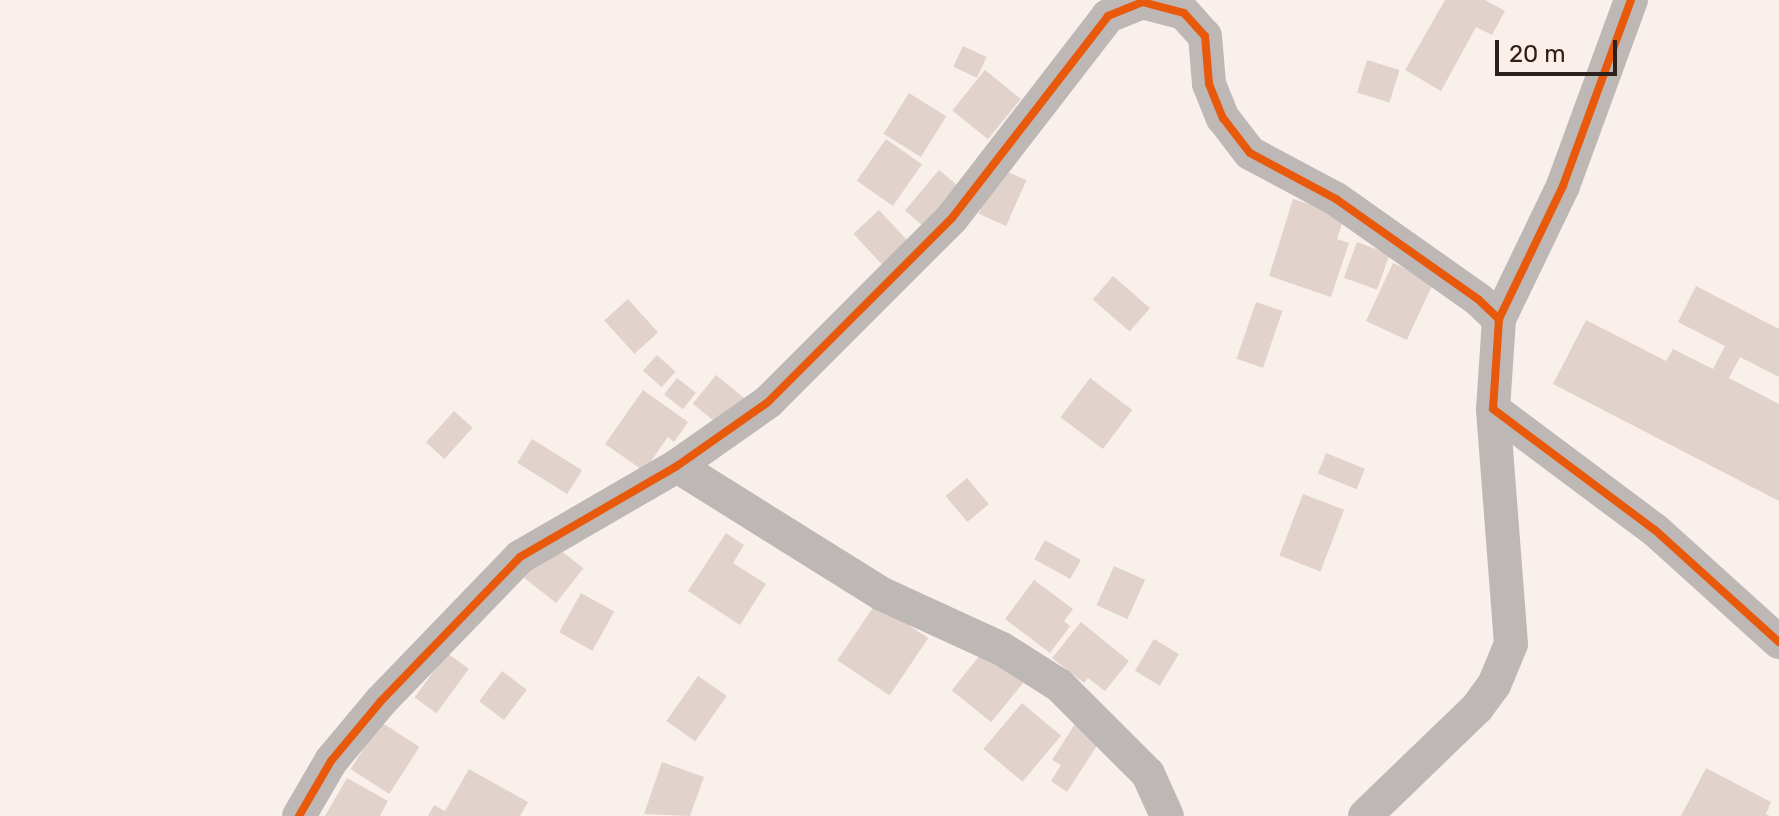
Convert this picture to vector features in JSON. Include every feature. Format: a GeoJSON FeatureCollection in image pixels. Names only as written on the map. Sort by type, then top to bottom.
{"type":"FeatureCollection","features":[{"type":"Feature","properties":{"kind":"street"},"geometry":{"type":"LineString","coordinates":[[1365,816],[1477,708],[1494,685],[1511,644],[1493,409],[1499,319],[1563,186],[1631,0]]}},
{"type":"Feature","properties":{"kind":"street"},"geometry":{"type":"LineString","coordinates":[[299,816],[331,761],[381,701],[520,557],[677,466],[768,402],[952,218],[1108,16],[1142,2],[1184,13],[1205,36],[1209,84],[1223,118],[1250,153],[1336,199],[1479,300],[1499,319]]}},
{"type":"Feature","properties":{"kind":"street"},"geometry":{"type":"LineString","coordinates":[[1493,409],[1643,520],[1779,642]]}},
{"type":"Feature","properties":{"kind":"street"},"geometry":{"type":"LineString","coordinates":[[677,466],[882,594],[1002,649],[1059,685],[1148,774],[1167,816]]}},
{"type":"Feature","properties":{"kind":"building"},"geometry":{"type":"Polygon","coordinates":[[[1445,0],[1485,0],[1505,11],[1492,35],[1476,27],[1441,91],[1405,70],[1445,0]]]}},
{"type":"Feature","properties":{"kind":"building"},"geometry":{"type":"Polygon","coordinates":[[[963,46],[987,57],[977,78],[953,67],[963,46]]]}},
{"type":"Feature","properties":{"kind":"building"},"geometry":{"type":"Polygon","coordinates":[[[1367,60],[1400,70],[1390,102],[1357,93],[1367,60]]]}},
{"type":"Feature","properties":{"kind":"building"},"geometry":{"type":"Polygon","coordinates":[[[985,70],[1021,99],[988,139],[952,110],[985,70]]]}},
{"type":"Feature","properties":{"kind":"building"},"geometry":{"type":"Polygon","coordinates":[[[909,93],[946,116],[921,157],[884,134],[909,93]]]}},
{"type":"Feature","properties":{"kind":"building"},"geometry":{"type":"Polygon","coordinates":[[[886,139],[922,164],[893,206],[857,181],[886,139]]]}},
{"type":"Feature","properties":{"kind":"building"},"geometry":{"type":"Polygon","coordinates":[[[999,168],[1026,180],[1006,226],[979,214],[999,168]]]}},
{"type":"Feature","properties":{"kind":"building"},"geometry":{"type":"Polygon","coordinates":[[[939,170],[958,186],[924,227],[905,211],[939,170]]]}},
{"type":"Feature","properties":{"kind":"building"},"geometry":{"type":"Polygon","coordinates":[[[1293,199],[1345,215],[1337,239],[1349,243],[1331,297],[1269,276],[1293,199]]]}},
{"type":"Feature","properties":{"kind":"building"},"geometry":{"type":"Polygon","coordinates":[[[879,210],[908,241],[882,265],[853,234],[879,210]]]}},
{"type":"Feature","properties":{"kind":"building"},"geometry":{"type":"Polygon","coordinates":[[[1357,242],[1390,254],[1377,290],[1344,278],[1357,242]]]}},
{"type":"Feature","properties":{"kind":"building"},"geometry":{"type":"Polygon","coordinates":[[[1393,263],[1434,282],[1407,340],[1366,321],[1393,263]]]}},
{"type":"Feature","properties":{"kind":"building"},"geometry":{"type":"Polygon","coordinates":[[[1113,276],[1150,308],[1130,332],[1093,299],[1113,276]]]}},
{"type":"Feature","properties":{"kind":"building"},"geometry":{"type":"Polygon","coordinates":[[[1696,286],[1779,329],[1779,377],[1740,357],[1729,378],[1779,404],[1779,501],[1553,384],[1586,320],[1666,361],[1673,349],[1713,369],[1725,346],[1678,322],[1696,286]]]}},
{"type":"Feature","properties":{"kind":"building"},"geometry":{"type":"Polygon","coordinates":[[[628,299],[658,332],[634,354],[604,320],[628,299]]]}},
{"type":"Feature","properties":{"kind":"building"},"geometry":{"type":"Polygon","coordinates":[[[1256,302],[1282,311],[1263,368],[1236,359],[1256,302]]]}},
{"type":"Feature","properties":{"kind":"building"},"geometry":{"type":"Polygon","coordinates":[[[657,355],[676,372],[662,387],[643,371],[657,355]]]}},
{"type":"Feature","properties":{"kind":"building"},"geometry":{"type":"Polygon","coordinates":[[[716,375],[744,398],[721,426],[693,404],[716,375]]]}},
{"type":"Feature","properties":{"kind":"building"},"geometry":{"type":"Polygon","coordinates":[[[677,378],[696,393],[683,409],[664,395],[677,378]]]}},
{"type":"Feature","properties":{"kind":"building"},"geometry":{"type":"Polygon","coordinates":[[[1090,378],[1132,410],[1103,449],[1061,417],[1090,378]]]}},
{"type":"Feature","properties":{"kind":"building"},"geometry":{"type":"Polygon","coordinates":[[[643,390],[688,422],[674,442],[668,437],[644,471],[605,444],[643,390]]]}},
{"type":"Feature","properties":{"kind":"building"},"geometry":{"type":"Polygon","coordinates":[[[454,411],[473,428],[444,459],[426,442],[454,411]]]}},
{"type":"Feature","properties":{"kind":"building"},"geometry":{"type":"Polygon","coordinates":[[[532,439],[582,470],[567,494],[517,463],[532,439]]]}},
{"type":"Feature","properties":{"kind":"building"},"geometry":{"type":"Polygon","coordinates":[[[1326,453],[1365,469],[1357,489],[1318,473],[1326,453]]]}},
{"type":"Feature","properties":{"kind":"building"},"geometry":{"type":"Polygon","coordinates":[[[967,478],[989,504],[967,522],[946,496],[967,478]]]}},
{"type":"Feature","properties":{"kind":"building"},"geometry":{"type":"Polygon","coordinates":[[[1303,494],[1344,510],[1320,571],[1279,556],[1303,494]]]}},
{"type":"Feature","properties":{"kind":"building"},"geometry":{"type":"Polygon","coordinates":[[[726,533],[744,545],[733,563],[766,584],[740,625],[688,591],[726,533]]]}},
{"type":"Feature","properties":{"kind":"building"},"geometry":{"type":"Polygon","coordinates":[[[1045,540],[1081,560],[1070,579],[1034,559],[1045,540]]]}},
{"type":"Feature","properties":{"kind":"building"},"geometry":{"type":"Polygon","coordinates":[[[551,543],[583,568],[556,603],[524,578],[551,543]]]}},
{"type":"Feature","properties":{"kind":"building"},"geometry":{"type":"Polygon","coordinates":[[[1114,566],[1145,580],[1128,619],[1097,605],[1114,566]]]}},
{"type":"Feature","properties":{"kind":"building"},"geometry":{"type":"Polygon","coordinates":[[[1034,580],[1073,609],[1064,621],[1070,626],[1050,653],[1005,619],[1034,580]]]}},
{"type":"Feature","properties":{"kind":"building"},"geometry":{"type":"Polygon","coordinates":[[[581,593],[614,611],[592,651],[559,632],[581,593]]]}},
{"type":"Feature","properties":{"kind":"building"},"geometry":{"type":"Polygon","coordinates":[[[876,603],[928,638],[890,695],[837,660],[876,603]]]}},
{"type":"Feature","properties":{"kind":"building"},"geometry":{"type":"Polygon","coordinates":[[[1081,622],[1129,661],[1105,691],[1088,678],[1084,683],[1052,658],[1081,622]]]}},
{"type":"Feature","properties":{"kind":"building"},"geometry":{"type":"Polygon","coordinates":[[[1154,639],[1179,654],[1160,686],[1135,671],[1154,639]]]}},
{"type":"Feature","properties":{"kind":"building"},"geometry":{"type":"Polygon","coordinates":[[[985,649],[1025,681],[991,722],[952,690],[985,649]]]}},
{"type":"Feature","properties":{"kind":"building"},"geometry":{"type":"Polygon","coordinates":[[[447,653],[469,669],[437,713],[415,697],[447,653]]]}},
{"type":"Feature","properties":{"kind":"building"},"geometry":{"type":"Polygon","coordinates":[[[502,671],[527,690],[504,720],[479,701],[502,671]]]}},
{"type":"Feature","properties":{"kind":"building"},"geometry":{"type":"Polygon","coordinates":[[[698,676],[727,696],[695,741],[666,721],[698,676]]]}},
{"type":"Feature","properties":{"kind":"building"},"geometry":{"type":"Polygon","coordinates":[[[1022,703],[1061,736],[1023,782],[983,749],[1022,703]]]}},
{"type":"Feature","properties":{"kind":"building"},"geometry":{"type":"Polygon","coordinates":[[[381,722],[420,747],[389,794],[351,769],[381,722]]]}},
{"type":"Feature","properties":{"kind":"building"},"geometry":{"type":"Polygon","coordinates":[[[1075,724],[1100,741],[1067,792],[1051,781],[1061,765],[1052,760],[1075,724]]]}},
{"type":"Feature","properties":{"kind":"building"},"geometry":{"type":"Polygon","coordinates":[[[662,762],[704,777],[690,816],[644,814],[662,762]]]}},
{"type":"Feature","properties":{"kind":"building"},"geometry":{"type":"Polygon","coordinates":[[[1706,768],[1771,802],[1766,814],[1770,816],[1681,816],[1706,768]]]}},
{"type":"Feature","properties":{"kind":"building"},"geometry":{"type":"Polygon","coordinates":[[[469,769],[528,802],[520,816],[428,816],[434,805],[445,811],[469,769]]]}},
{"type":"Feature","properties":{"kind":"building"},"geometry":{"type":"Polygon","coordinates":[[[347,778],[388,801],[380,816],[325,816],[347,778]]]}},
{"type":"Feature","properties":{"kind":"cycle path"},"geometry":{"type":"LineString","coordinates":[[1631,0],[1563,186],[1499,319],[1493,409],[1655,530],[1779,642]]}},
{"type":"Feature","properties":{"kind":"cycle path"},"geometry":{"type":"LineString","coordinates":[[299,816],[331,761],[381,701],[520,557],[677,466],[768,402],[952,218],[1108,16],[1142,2],[1184,13],[1205,36],[1209,84],[1223,118],[1250,153],[1336,199],[1479,300],[1499,319]]}}]}
